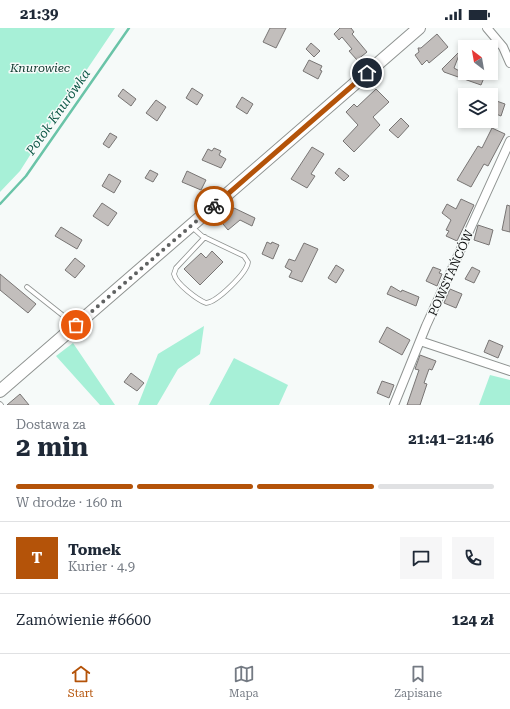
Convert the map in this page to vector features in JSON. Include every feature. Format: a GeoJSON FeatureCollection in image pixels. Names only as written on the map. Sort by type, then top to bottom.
{"type":"FeatureCollection","features":[{"type":"Feature","properties":{"kind":"main road"},"geometry":{"type":"LineString","coordinates":[[0,390],[419,28]]}},
{"type":"Feature","properties":{"kind":"street"},"geometry":{"type":"LineString","coordinates":[[487,28],[500,44],[510,63]]}},
{"type":"Feature","properties":{"kind":"street","name":"POWSTAŃCÓW"},"geometry":{"type":"LineString","coordinates":[[394,405],[420,341],[510,141]]}},
{"type":"Feature","properties":{"kind":"street"},"geometry":{"type":"LineString","coordinates":[[420,341],[510,371]]}},
{"type":"Feature","properties":{"kind":"lane"},"geometry":{"type":"LineString","coordinates":[[191,226],[198,233],[240,254],[246,258],[248,262],[247,267],[241,275],[216,299],[206,303],[180,284],[174,274],[176,268],[205,237]]}},
{"type":"Feature","properties":{"kind":"lane"},"geometry":{"type":"LineString","coordinates":[[27,287],[76,325]]}},
{"type":"Feature","properties":{"kind":"green space","name":"Knurowiec"},"geometry":{"type":"Polygon","coordinates":[[[0,28],[115,28],[20,171],[0,192],[0,28]]]}},
{"type":"Feature","properties":{"kind":"green space"},"geometry":{"type":"Polygon","coordinates":[[[204,326],[200,354],[178,369],[157,405],[138,405],[158,354],[204,326]]]}},
{"type":"Feature","properties":{"kind":"green space"},"geometry":{"type":"Polygon","coordinates":[[[73,343],[115,405],[100,405],[56,356],[73,343]]]}},
{"type":"Feature","properties":{"kind":"green space"},"geometry":{"type":"Polygon","coordinates":[[[234,358],[288,385],[279,405],[209,405],[234,358]]]}},
{"type":"Feature","properties":{"kind":"green space"},"geometry":{"type":"Polygon","coordinates":[[[490,375],[510,380],[510,405],[479,405],[490,375]]]}},
{"type":"Feature","properties":{"kind":"building"},"geometry":{"type":"Polygon","coordinates":[[[270,28],[286,28],[276,48],[263,42],[270,28]]]}},
{"type":"Feature","properties":{"kind":"building"},"geometry":{"type":"Polygon","coordinates":[[[340,28],[351,28],[354,32],[352,34],[367,52],[357,60],[349,51],[352,49],[342,37],[339,40],[334,34],[340,28]]]}},
{"type":"Feature","properties":{"kind":"building"},"geometry":{"type":"Polygon","coordinates":[[[437,34],[448,47],[429,63],[427,60],[422,65],[415,55],[419,52],[418,48],[421,48],[437,34]]]}},
{"type":"Feature","properties":{"kind":"building"},"geometry":{"type":"Polygon","coordinates":[[[311,43],[320,51],[314,57],[306,49],[311,43]]]}},
{"type":"Feature","properties":{"kind":"building"},"geometry":{"type":"Polygon","coordinates":[[[458,53],[458,58],[454,68],[458,70],[458,77],[444,72],[442,69],[458,53]]]}},
{"type":"Feature","properties":{"kind":"building"},"geometry":{"type":"Polygon","coordinates":[[[309,60],[322,66],[320,70],[322,71],[318,79],[303,71],[309,60]]]}},
{"type":"Feature","properties":{"kind":"building"},"geometry":{"type":"Polygon","coordinates":[[[467,80],[483,80],[481,85],[467,80]]]}},
{"type":"Feature","properties":{"kind":"building"},"geometry":{"type":"Polygon","coordinates":[[[192,88],[203,95],[197,105],[186,98],[192,88]]]}},
{"type":"Feature","properties":{"kind":"building"},"geometry":{"type":"Polygon","coordinates":[[[123,89],[136,99],[131,106],[118,96],[123,89]]]}},
{"type":"Feature","properties":{"kind":"building"},"geometry":{"type":"Polygon","coordinates":[[[376,89],[389,102],[373,117],[380,125],[354,152],[343,141],[358,125],[346,112],[354,104],[357,107],[376,89]]]}},
{"type":"Feature","properties":{"kind":"building"},"geometry":{"type":"Polygon","coordinates":[[[242,97],[253,104],[247,114],[236,107],[242,97]]]}},
{"type":"Feature","properties":{"kind":"building"},"geometry":{"type":"Polygon","coordinates":[[[156,100],[166,107],[157,121],[146,113],[156,100]]]}},
{"type":"Feature","properties":{"kind":"building"},"geometry":{"type":"Polygon","coordinates":[[[498,102],[505,104],[501,116],[498,115],[498,102]]]}},
{"type":"Feature","properties":{"kind":"building"},"geometry":{"type":"Polygon","coordinates":[[[401,118],[409,126],[398,138],[389,130],[401,118]]]}},
{"type":"Feature","properties":{"kind":"building"},"geometry":{"type":"Polygon","coordinates":[[[492,128],[505,134],[488,166],[484,164],[471,187],[457,180],[478,146],[482,148],[492,128]]]}},
{"type":"Feature","properties":{"kind":"building"},"geometry":{"type":"Polygon","coordinates":[[[110,133],[117,137],[109,148],[103,144],[110,133]]]}},
{"type":"Feature","properties":{"kind":"building"},"geometry":{"type":"Polygon","coordinates":[[[312,147],[324,154],[311,174],[315,176],[307,188],[291,179],[312,147]]]}},
{"type":"Feature","properties":{"kind":"building"},"geometry":{"type":"Polygon","coordinates":[[[214,148],[221,151],[219,155],[226,159],[221,168],[202,160],[208,149],[212,151],[214,148]]]}},
{"type":"Feature","properties":{"kind":"building"},"geometry":{"type":"Polygon","coordinates":[[[339,168],[349,176],[344,181],[335,173],[339,168]]]}},
{"type":"Feature","properties":{"kind":"building"},"geometry":{"type":"Polygon","coordinates":[[[150,170],[158,174],[153,182],[145,178],[150,170]]]}},
{"type":"Feature","properties":{"kind":"building"},"geometry":{"type":"Polygon","coordinates":[[[187,171],[206,180],[201,190],[182,182],[187,171]]]}},
{"type":"Feature","properties":{"kind":"building"},"geometry":{"type":"Polygon","coordinates":[[[109,174],[121,181],[114,193],[102,186],[109,174]]]}},
{"type":"Feature","properties":{"kind":"building"},"geometry":{"type":"Polygon","coordinates":[[[461,199],[474,205],[457,241],[446,236],[449,231],[446,230],[451,220],[442,213],[447,204],[456,209],[461,199]]]}},
{"type":"Feature","properties":{"kind":"building"},"geometry":{"type":"Polygon","coordinates":[[[102,203],[117,213],[108,226],[93,216],[102,203]]]}},
{"type":"Feature","properties":{"kind":"building"},"geometry":{"type":"Polygon","coordinates":[[[507,205],[510,206],[510,232],[502,230],[507,205]]]}},
{"type":"Feature","properties":{"kind":"building"},"geometry":{"type":"Polygon","coordinates":[[[234,208],[255,218],[252,226],[240,220],[228,230],[218,218],[229,209],[230,211],[234,208]]]}},
{"type":"Feature","properties":{"kind":"building"},"geometry":{"type":"Polygon","coordinates":[[[478,225],[493,230],[489,245],[474,240],[478,225]]]}},
{"type":"Feature","properties":{"kind":"building"},"geometry":{"type":"Polygon","coordinates":[[[61,227],[82,240],[77,249],[55,236],[61,227]]]}},
{"type":"Feature","properties":{"kind":"building"},"geometry":{"type":"Polygon","coordinates":[[[267,242],[271,244],[272,242],[279,245],[273,259],[262,254],[267,242]]]}},
{"type":"Feature","properties":{"kind":"building"},"geometry":{"type":"Polygon","coordinates":[[[304,243],[318,249],[302,282],[289,277],[292,271],[285,267],[289,259],[295,261],[304,243]]]}},
{"type":"Feature","properties":{"kind":"building"},"geometry":{"type":"Polygon","coordinates":[[[212,251],[223,262],[200,285],[184,269],[201,253],[206,258],[212,251]]]}},
{"type":"Feature","properties":{"kind":"building"},"geometry":{"type":"Polygon","coordinates":[[[75,258],[85,266],[75,278],[65,270],[75,258]]]}},
{"type":"Feature","properties":{"kind":"building"},"geometry":{"type":"Polygon","coordinates":[[[336,265],[344,270],[336,283],[328,278],[336,265]]]}},
{"type":"Feature","properties":{"kind":"building"},"geometry":{"type":"Polygon","coordinates":[[[433,267],[441,270],[439,273],[442,274],[437,286],[426,281],[433,267]]]}},
{"type":"Feature","properties":{"kind":"building"},"geometry":{"type":"Polygon","coordinates":[[[472,267],[480,271],[474,283],[465,279],[472,267]]]}},
{"type":"Feature","properties":{"kind":"building"},"geometry":{"type":"Polygon","coordinates":[[[0,274],[36,304],[28,313],[0,290],[0,274]]]}},
{"type":"Feature","properties":{"kind":"building"},"geometry":{"type":"Polygon","coordinates":[[[391,286],[401,292],[402,290],[419,297],[416,306],[387,294],[391,286]]]}},
{"type":"Feature","properties":{"kind":"building"},"geometry":{"type":"Polygon","coordinates":[[[450,289],[462,294],[456,308],[444,303],[450,289]]]}},
{"type":"Feature","properties":{"kind":"building"},"geometry":{"type":"Polygon","coordinates":[[[387,327],[410,340],[402,355],[379,342],[387,327]]]}},
{"type":"Feature","properties":{"kind":"building"},"geometry":{"type":"Polygon","coordinates":[[[489,340],[503,346],[498,358],[484,352],[489,340]]]}},
{"type":"Feature","properties":{"kind":"building"},"geometry":{"type":"Polygon","coordinates":[[[420,355],[436,361],[432,370],[429,369],[424,383],[427,384],[420,405],[407,405],[419,370],[415,369],[420,355]]]}},
{"type":"Feature","properties":{"kind":"building"},"geometry":{"type":"Polygon","coordinates":[[[131,373],[144,383],[137,391],[124,382],[131,373]]]}},
{"type":"Feature","properties":{"kind":"building"},"geometry":{"type":"Polygon","coordinates":[[[382,381],[394,385],[389,398],[377,393],[382,381]]]}},
{"type":"Feature","properties":{"kind":"building"},"geometry":{"type":"Polygon","coordinates":[[[20,394],[29,405],[7,405],[20,394]]]}},
{"type":"Feature","properties":{"kind":"waterway","name":"Potok Knurówka"},"geometry":{"type":"LineString","coordinates":[[0,204],[26,176],[129,28]]}},
{"type":"Feature","properties":{"kind":"way so far"},"geometry":{"type":"LineString","coordinates":[[76,325],[214,206]]}},
{"type":"Feature","properties":{"kind":"route"},"geometry":{"type":"LineString","coordinates":[[214,206],[367,73]]}}]}
